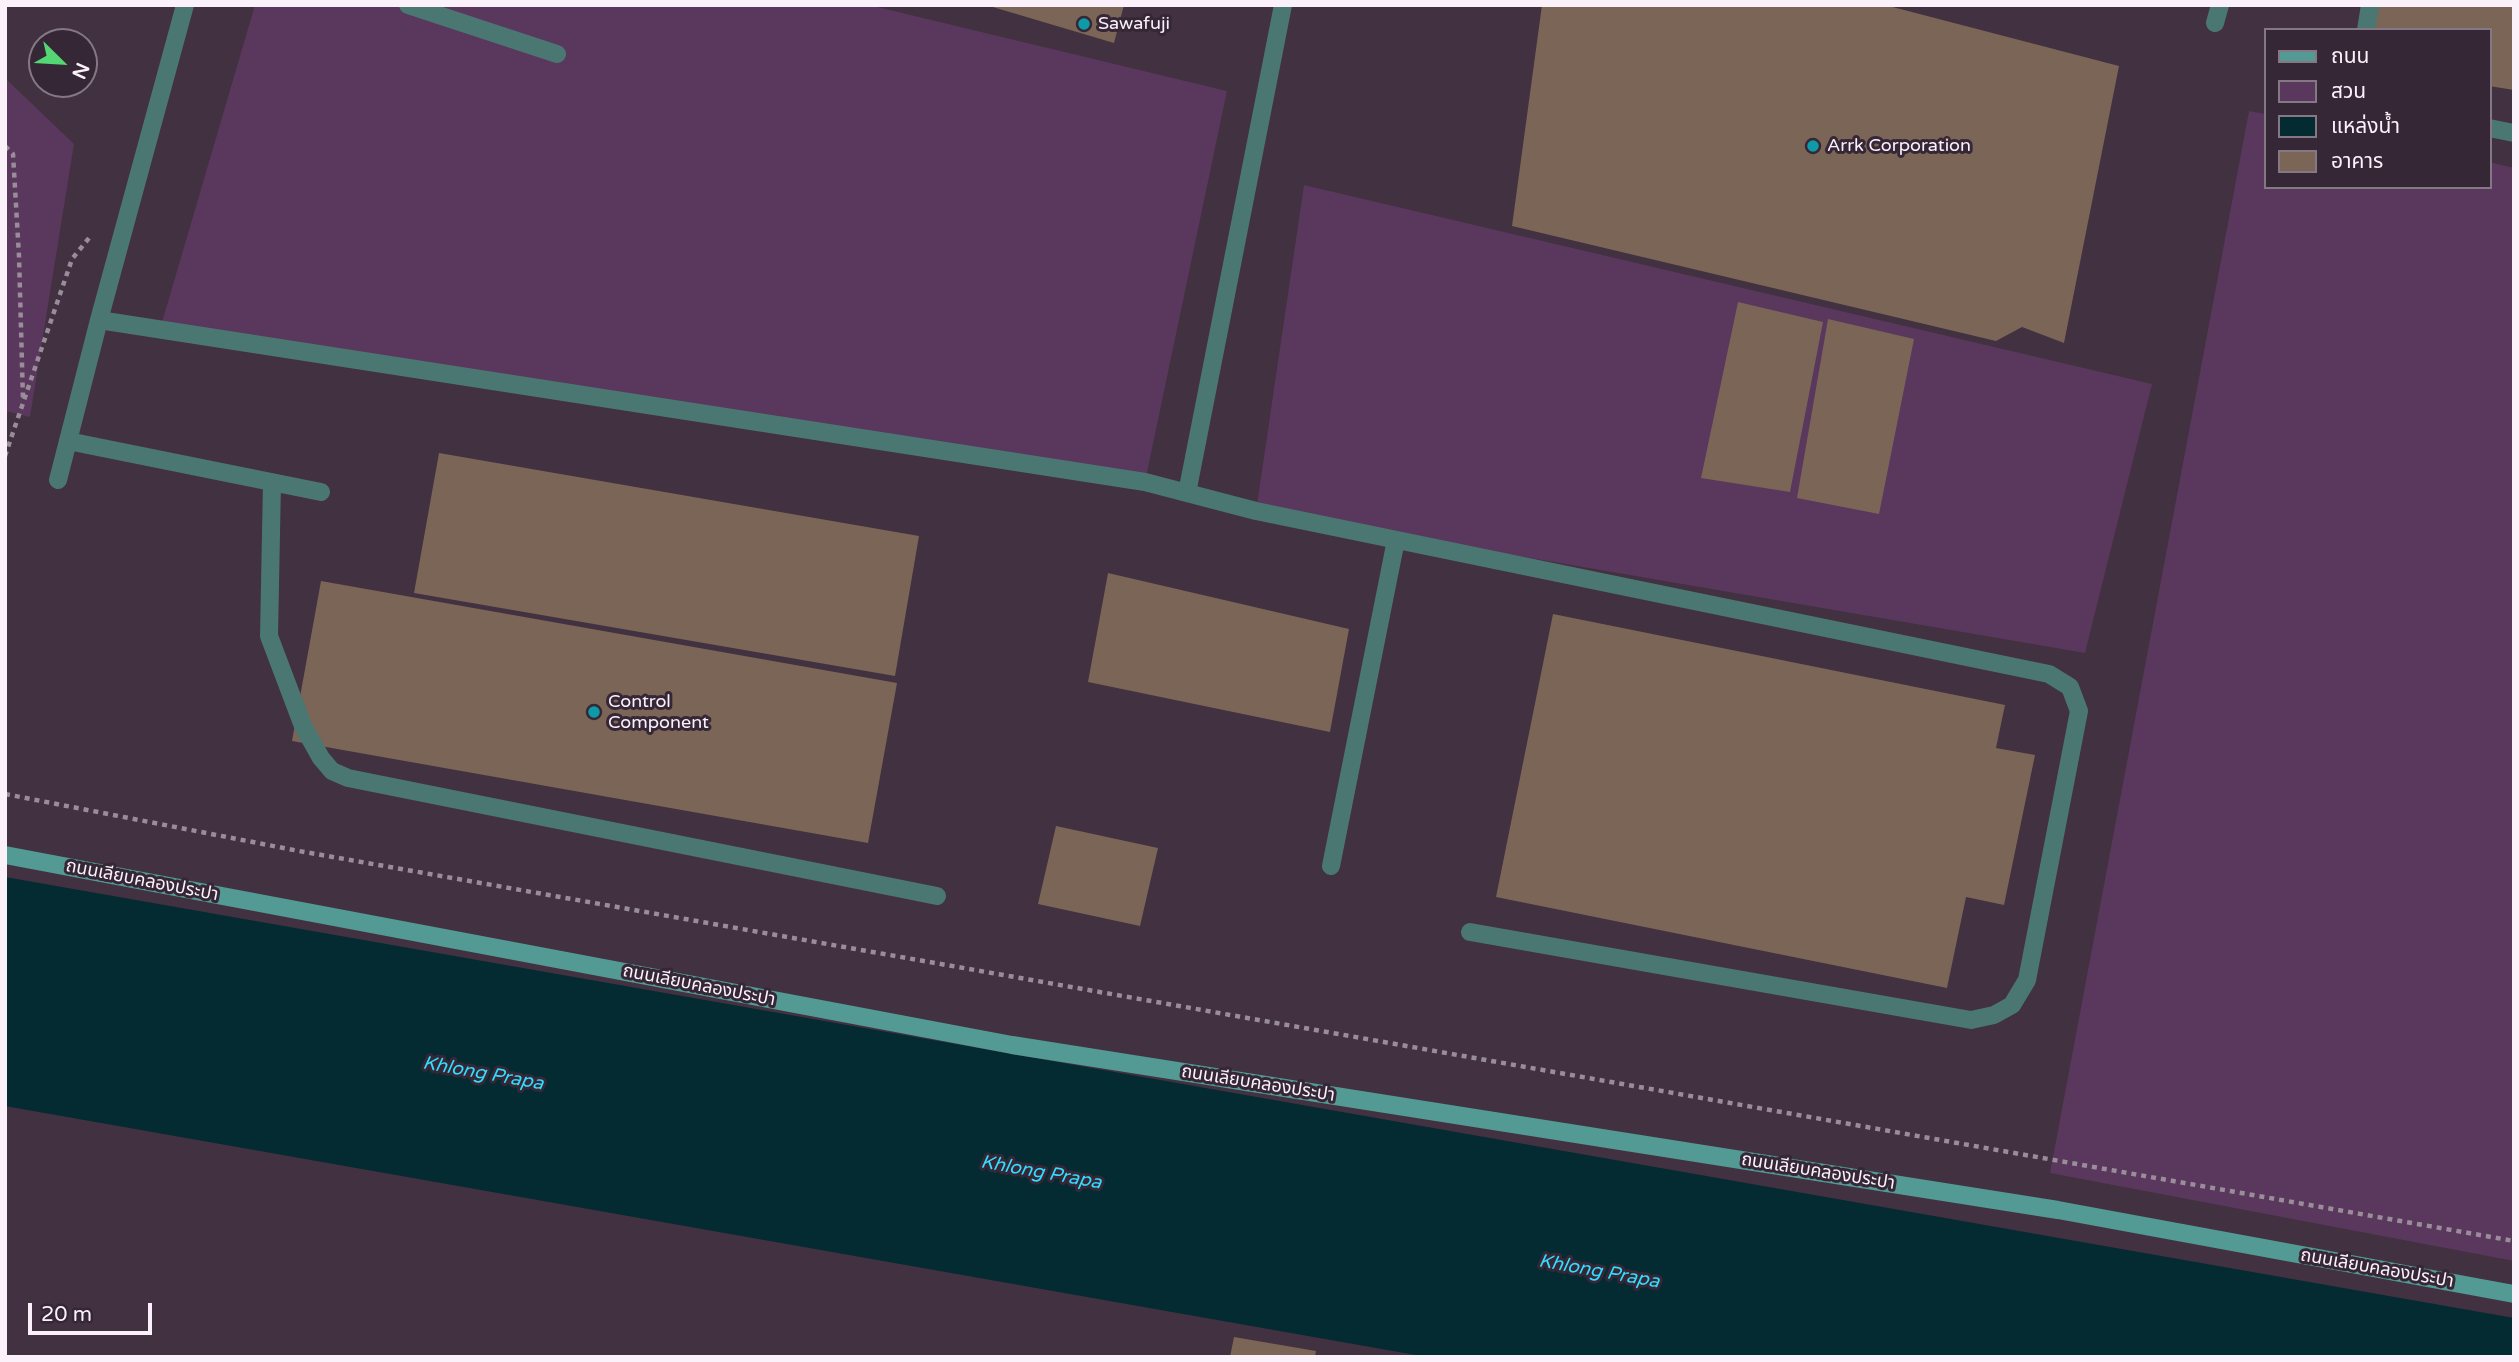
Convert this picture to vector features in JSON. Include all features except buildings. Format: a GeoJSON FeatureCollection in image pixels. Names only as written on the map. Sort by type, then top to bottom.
{"type":"FeatureCollection","features":[{"type":"Feature","properties":{"kind":"street"},"geometry":{"type":"LineString","coordinates":[[58,480],[185,5]]}},
{"type":"Feature","properties":{"kind":"street"},"geometry":{"type":"LineString","coordinates":[[408,5],[557,54]]}},
{"type":"Feature","properties":{"kind":"street"},"geometry":{"type":"LineString","coordinates":[[1187,493],[1283,5]]}},
{"type":"Feature","properties":{"kind":"street"},"geometry":{"type":"LineString","coordinates":[[2215,23],[2220,5]]}},
{"type":"Feature","properties":{"kind":"street"},"geometry":{"type":"LineString","coordinates":[[2366,28],[2370,5]]}},
{"type":"Feature","properties":{"kind":"street"},"geometry":{"type":"LineString","coordinates":[[2491,128],[2514,133]]}},
{"type":"Feature","properties":{"kind":"street"},"geometry":{"type":"LineString","coordinates":[[99,320],[1145,482],[1256,511],[2049,674],[2070,687],[2079,711],[2027,980],[2012,1005],[1994,1015],[1971,1020],[1471,932]]}},
{"type":"Feature","properties":{"kind":"street"},"geometry":{"type":"LineString","coordinates":[[68,441],[321,492]]}},
{"type":"Feature","properties":{"kind":"street"},"geometry":{"type":"LineString","coordinates":[[272,482],[269,636],[303,726],[321,758],[332,771],[348,778],[937,896]]}},
{"type":"Feature","properties":{"kind":"street"},"geometry":{"type":"LineString","coordinates":[[1331,866],[1396,540]]}},
{"type":"Feature","properties":{"kind":"street","name":"ถนนเลียบคลองประปา"},"geometry":{"type":"LineString","coordinates":[[5,855],[1012,1045],[2058,1210],[2514,1294]]}},
{"type":"Feature","properties":{"kind":"path"},"geometry":{"type":"LineString","coordinates":[[5,146],[13,154],[14,166],[23,405]]}},
{"type":"Feature","properties":{"kind":"path"},"geometry":{"type":"LineString","coordinates":[[5,456],[72,259],[97,228],[130,205]]}},
{"type":"Feature","properties":{"kind":"path"},"geometry":{"type":"LineString","coordinates":[[5,794],[313,853],[2514,1241]]}},
{"type":"Feature","properties":{"kind":"green space"},"geometry":{"type":"Polygon","coordinates":[[[255,5],[869,5],[1227,91],[1145,482],[160,329],[255,5]]]}},
{"type":"Feature","properties":{"kind":"green space"},"geometry":{"type":"Polygon","coordinates":[[[5,78],[74,144],[30,417],[5,411],[5,78]]]}},
{"type":"Feature","properties":{"kind":"green space"},"geometry":{"type":"Polygon","coordinates":[[[2249,111],[2264,114],[2264,189],[2491,189],[2491,162],[2514,168],[2514,1261],[2050,1173],[2249,111]]]}},
{"type":"Feature","properties":{"kind":"green space"},"geometry":{"type":"Polygon","coordinates":[[[1304,185],[2152,384],[2085,653],[1256,511],[1304,185]]]}},
{"type":"Feature","properties":{"kind":"water","name":"Khlong Prapa"},"geometry":{"type":"Polygon","coordinates":[[[5,877],[2514,1318],[2514,1357],[1427,1357],[5,1106],[5,877]]]}},
{"type":"Feature","properties":{"kind":"place","name":"Sawafuji"},"geometry":{"type":"Point","coordinates":[1084,24]}},
{"type":"Feature","properties":{"kind":"place","name":"Arrk Corporation"},"geometry":{"type":"Point","coordinates":[1813,146]}},
{"type":"Feature","properties":{"kind":"place","name":"Control Component"},"geometry":{"type":"Point","coordinates":[594,712]}}]}
